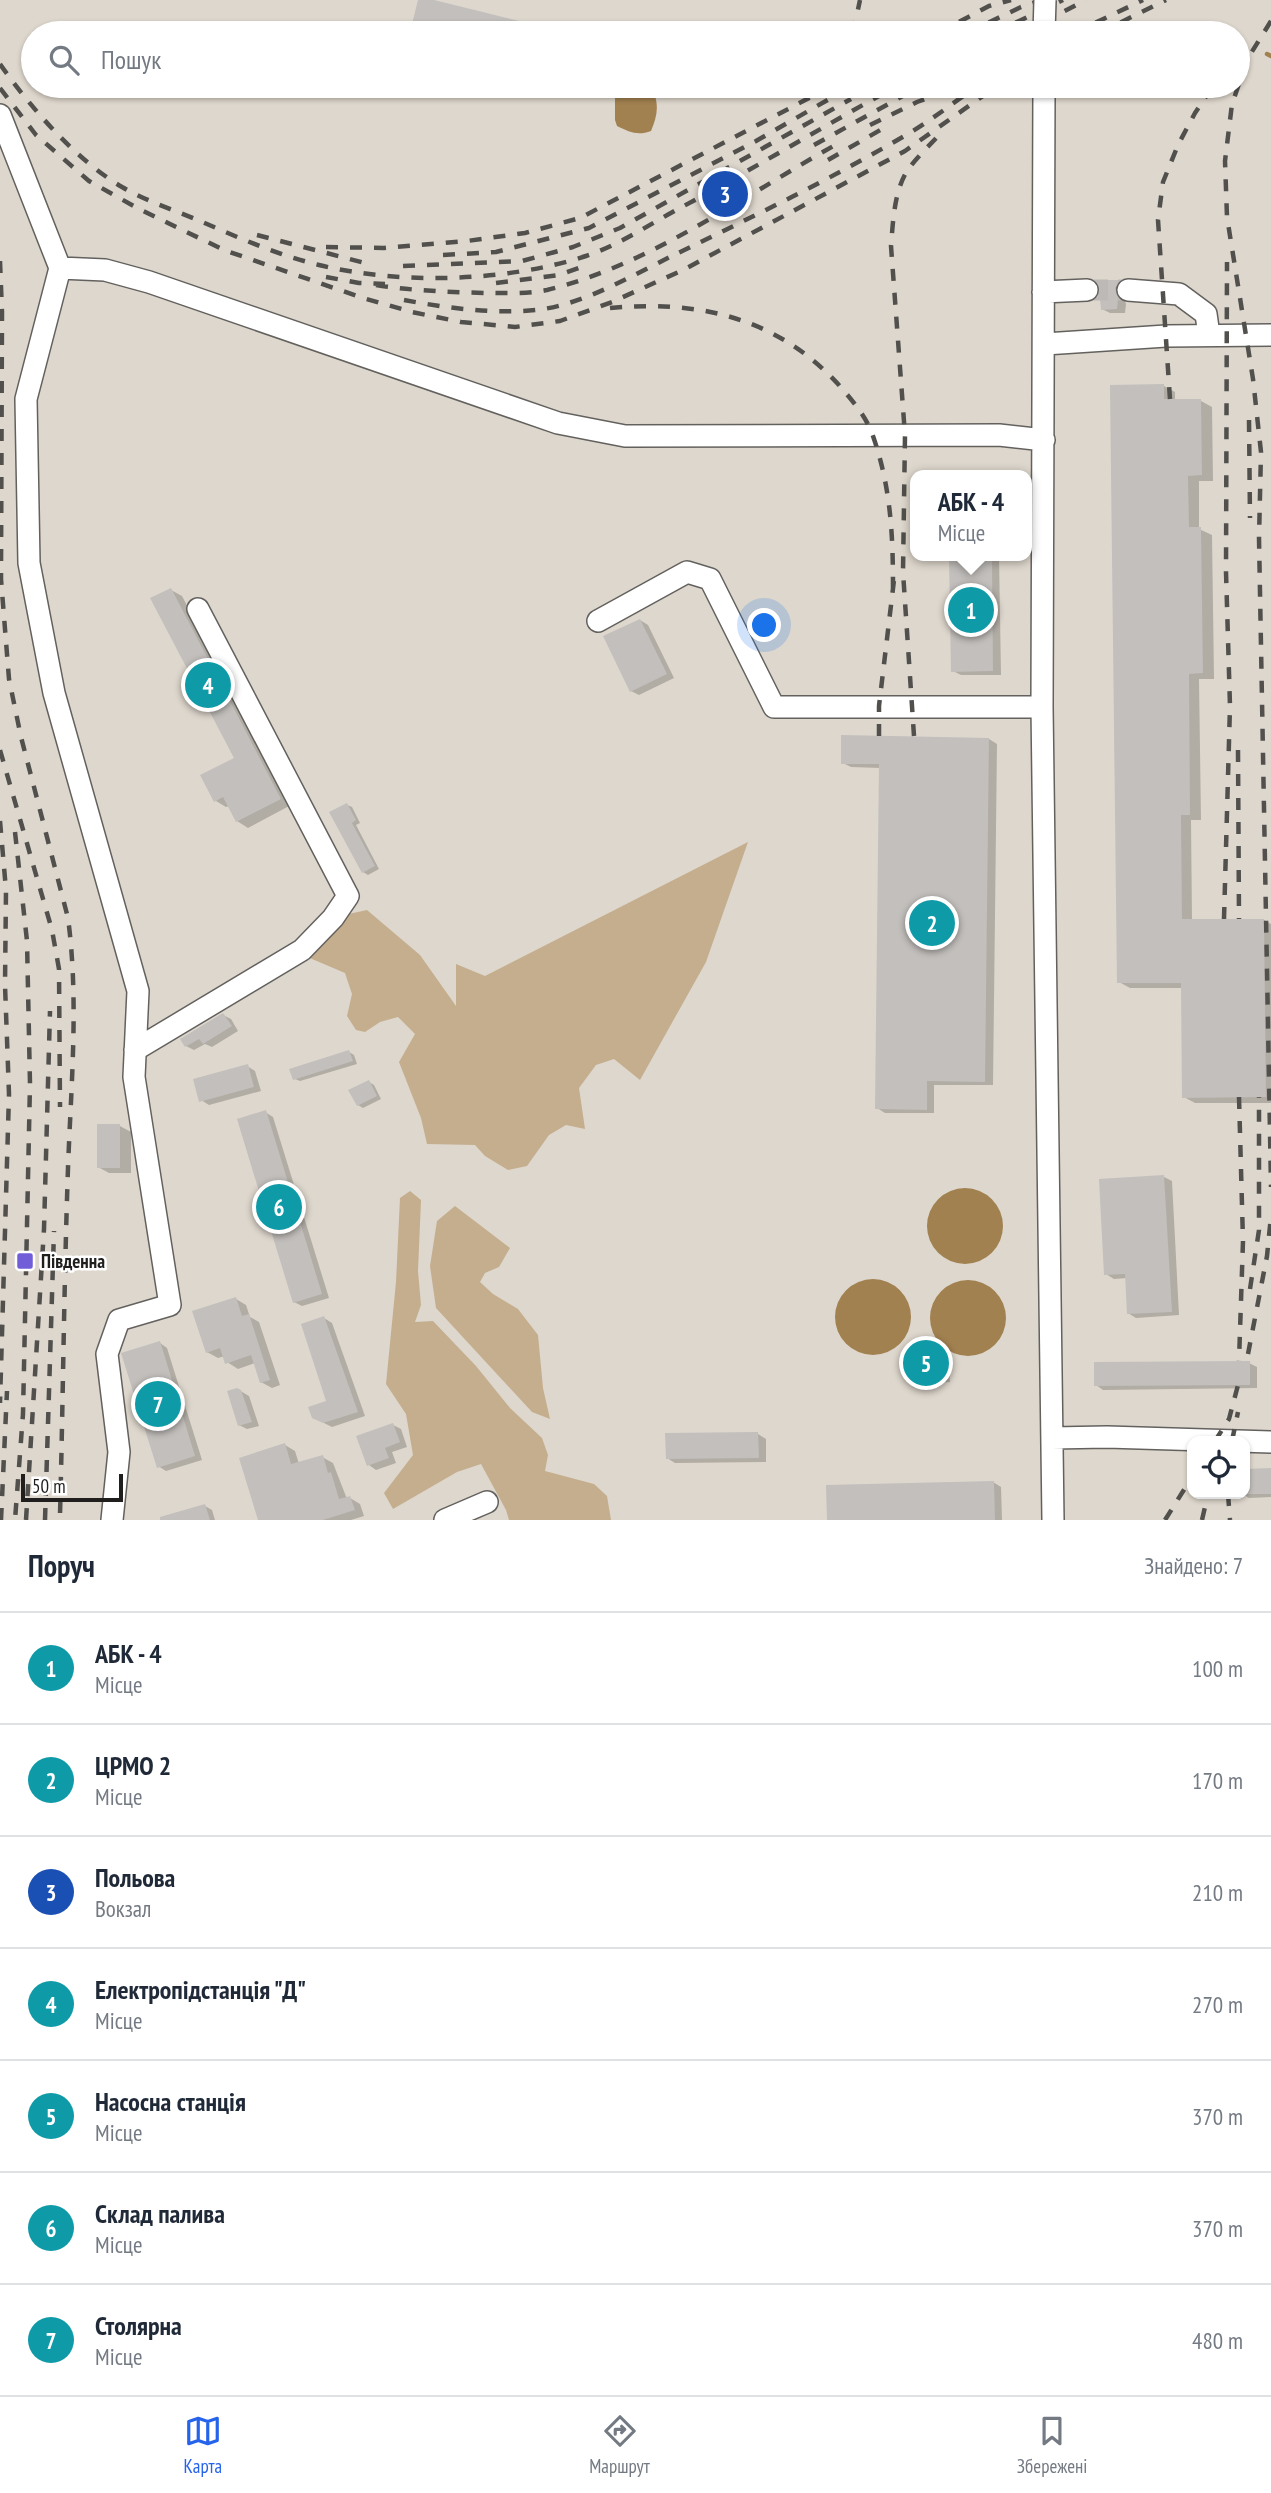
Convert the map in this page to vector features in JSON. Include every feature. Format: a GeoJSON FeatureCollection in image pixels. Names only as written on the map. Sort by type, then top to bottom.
{"type":"FeatureCollection","features":[{"type":"Feature","properties":{"kind":"street"},"geometry":{"type":"LineString","coordinates":[[1044,21],[1045,0]]}},
{"type":"Feature","properties":{"kind":"street"},"geometry":{"type":"LineString","coordinates":[[1044,98],[1042,707],[1053,1520]]}},
{"type":"Feature","properties":{"kind":"street"},"geometry":{"type":"LineString","coordinates":[[0,115],[60,268],[26,399],[29,563],[54,693],[138,991],[134,1077],[170,1305],[119,1320],[107,1354],[119,1452],[112,1520]]}},
{"type":"Feature","properties":{"kind":"street"},"geometry":{"type":"LineString","coordinates":[[60,268],[105,270],[149,282],[558,423],[625,436],[999,435],[1044,440]]}},
{"type":"Feature","properties":{"kind":"street"},"geometry":{"type":"LineString","coordinates":[[1043,292],[1087,290]]}},
{"type":"Feature","properties":{"kind":"street"},"geometry":{"type":"LineString","coordinates":[[1128,290],[1179,294],[1206,314],[1209,335]]}},
{"type":"Feature","properties":{"kind":"street"},"geometry":{"type":"LineString","coordinates":[[1045,344],[1209,335],[1271,335]]}},
{"type":"Feature","properties":{"kind":"street"},"geometry":{"type":"LineString","coordinates":[[598,621],[687,572],[710,579],[774,707],[1042,707]]}},
{"type":"Feature","properties":{"kind":"street"},"geometry":{"type":"LineString","coordinates":[[135,1050],[302,950],[333,918],[348,896],[198,609]]}},
{"type":"Feature","properties":{"kind":"street"},"geometry":{"type":"LineString","coordinates":[[1052,1438],[1271,1442]]}},
{"type":"Feature","properties":{"kind":"street"},"geometry":{"type":"LineString","coordinates":[[445,1520],[487,1502]]}},
{"type":"Feature","properties":{"kind":"shaded area"},"geometry":{"type":"Polygon","coordinates":[[[0,0],[1271,0],[1271,1520],[0,1520],[0,0]]]}},
{"type":"Feature","properties":{"kind":"shaded area"},"geometry":{"type":"Polygon","coordinates":[[[615,98],[655,98],[656,114],[651,131],[634,133],[617,126],[615,98]]]}},
{"type":"Feature","properties":{"kind":"shaded area"},"geometry":{"type":"Polygon","coordinates":[[[748,842],[706,962],[640,1080],[614,1059],[596,1065],[579,1088],[585,1129],[566,1125],[549,1135],[527,1166],[508,1170],[485,1156],[475,1145],[427,1144],[421,1118],[399,1062],[415,1034],[398,1017],[380,1022],[365,1032],[356,1030],[347,1016],[352,994],[345,973],[305,956],[344,915],[367,910],[420,955],[456,1006],[456,964],[485,976],[748,842]]]}},
{"type":"Feature","properties":{"kind":"shaded area"},"geometry":{"type":"Polygon","coordinates":[[[958,1188],[972,1188],[986,1194],[997,1205],[1003,1226],[1000,1241],[992,1253],[972,1264],[958,1264],[944,1258],[933,1247],[927,1233],[927,1219],[933,1205],[944,1194],[958,1188]]]}},
{"type":"Feature","properties":{"kind":"shaded area"},"geometry":{"type":"Polygon","coordinates":[[[410,1191],[421,1200],[418,1271],[421,1305],[415,1322],[433,1321],[476,1366],[510,1408],[542,1438],[548,1455],[545,1471],[594,1484],[607,1496],[611,1520],[509,1520],[481,1464],[457,1472],[393,1509],[384,1493],[413,1455],[406,1414],[386,1384],[396,1282],[400,1198],[410,1191]]]}},
{"type":"Feature","properties":{"kind":"shaded area"},"geometry":{"type":"Polygon","coordinates":[[[455,1206],[510,1248],[499,1267],[485,1273],[480,1282],[493,1294],[518,1309],[538,1335],[543,1388],[550,1419],[532,1412],[436,1308],[430,1266],[437,1221],[455,1206]]]}},
{"type":"Feature","properties":{"kind":"shaded area"},"geometry":{"type":"Polygon","coordinates":[[[866,1279],[880,1279],[894,1285],[905,1296],[911,1317],[908,1332],[900,1344],[880,1355],[866,1355],[852,1349],[841,1338],[835,1324],[835,1310],[841,1296],[852,1285],[866,1279]]]}},
{"type":"Feature","properties":{"kind":"shaded area"},"geometry":{"type":"Polygon","coordinates":[[[961,1280],[975,1280],[989,1286],[1000,1297],[1006,1318],[1003,1333],[995,1345],[975,1356],[961,1356],[947,1350],[936,1339],[930,1325],[930,1311],[936,1297],[947,1286],[961,1280]]]}},
{"type":"Feature","properties":{"kind":"building"},"geometry":{"type":"Polygon","coordinates":[[[418,0],[434,0],[519,21],[413,21],[418,0]]]}},
{"type":"Feature","properties":{"kind":"building"},"geometry":{"type":"Polygon","coordinates":[[[1095,280],[1121,280],[1115,288],[1117,309],[1101,310],[1100,298],[1097,298],[1100,289],[1095,280]]]}},
{"type":"Feature","properties":{"kind":"building"},"geometry":{"type":"Polygon","coordinates":[[[1164,384],[1164,399],[1201,399],[1202,475],[1188,476],[1189,527],[1201,527],[1203,673],[1189,674],[1190,815],[1181,815],[1182,919],[1264,919],[1266,1097],[1182,1098],[1181,983],[1117,983],[1110,385],[1164,384]]]}},
{"type":"Feature","properties":{"kind":"building"},"geometry":{"type":"Polygon","coordinates":[[[949,561],[992,561],[993,671],[951,672],[949,561]]]}},
{"type":"Feature","properties":{"kind":"building"},"geometry":{"type":"Polygon","coordinates":[[[171,588],[281,799],[236,822],[223,797],[214,802],[200,775],[234,758],[150,598],[171,588]]]}},
{"type":"Feature","properties":{"kind":"building"},"geometry":{"type":"Polygon","coordinates":[[[640,619],[667,674],[630,692],[603,636],[640,619]]]}},
{"type":"Feature","properties":{"kind":"building"},"geometry":{"type":"Polygon","coordinates":[[[841,735],[989,738],[985,1082],[927,1081],[927,1110],[875,1109],[879,764],[841,764],[841,735]]]}},
{"type":"Feature","properties":{"kind":"building"},"geometry":{"type":"Polygon","coordinates":[[[347,803],[356,820],[352,823],[375,866],[362,873],[329,812],[347,803]]]}},
{"type":"Feature","properties":{"kind":"building"},"geometry":{"type":"Polygon","coordinates":[[[223,1013],[232,1026],[203,1044],[199,1039],[185,1047],[180,1039],[223,1013]]]}},
{"type":"Feature","properties":{"kind":"building"},"geometry":{"type":"Polygon","coordinates":[[[349,1050],[353,1061],[293,1080],[289,1069],[349,1050]]]}},
{"type":"Feature","properties":{"kind":"building"},"geometry":{"type":"Polygon","coordinates":[[[248,1064],[254,1087],[199,1102],[193,1079],[248,1064]]]}},
{"type":"Feature","properties":{"kind":"building"},"geometry":{"type":"Polygon","coordinates":[[[369,1080],[377,1096],[357,1106],[348,1090],[369,1080]]]}},
{"type":"Feature","properties":{"kind":"building"},"geometry":{"type":"Polygon","coordinates":[[[266,1110],[322,1294],[293,1303],[237,1119],[266,1110]]]}},
{"type":"Feature","properties":{"kind":"building"},"geometry":{"type":"Polygon","coordinates":[[[97,1124],[120,1124],[120,1168],[97,1168],[97,1124]]]}},
{"type":"Feature","properties":{"kind":"building"},"geometry":{"type":"Polygon","coordinates":[[[1164,1175],[1172,1312],[1127,1314],[1125,1274],[1104,1275],[1099,1179],[1164,1175]]]}},
{"type":"Feature","properties":{"kind":"building"},"geometry":{"type":"Polygon","coordinates":[[[236,1297],[242,1316],[249,1314],[270,1380],[260,1383],[251,1355],[225,1364],[220,1348],[206,1353],[192,1311],[236,1297]]]}},
{"type":"Feature","properties":{"kind":"building"},"geometry":{"type":"Polygon","coordinates":[[[324,1316],[358,1412],[323,1423],[312,1418],[308,1407],[326,1401],[301,1324],[324,1316]]]}},
{"type":"Feature","properties":{"kind":"building"},"geometry":{"type":"Polygon","coordinates":[[[160,1341],[195,1456],[157,1468],[121,1353],[160,1341]]]}},
{"type":"Feature","properties":{"kind":"building"},"geometry":{"type":"Polygon","coordinates":[[[940,1347],[943,1378],[911,1380],[909,1349],[940,1347]]]}},
{"type":"Feature","properties":{"kind":"building"},"geometry":{"type":"Polygon","coordinates":[[[1250,1361],[1250,1385],[1094,1386],[1094,1362],[1250,1361]]]}},
{"type":"Feature","properties":{"kind":"building"},"geometry":{"type":"Polygon","coordinates":[[[237,1388],[241,1390],[252,1422],[238,1426],[227,1391],[237,1388]]]}},
{"type":"Feature","properties":{"kind":"building"},"geometry":{"type":"Polygon","coordinates":[[[393,1423],[400,1442],[385,1448],[389,1458],[367,1466],[356,1436],[393,1423]]]}},
{"type":"Feature","properties":{"kind":"building"},"geometry":{"type":"Polygon","coordinates":[[[758,1432],[759,1458],[666,1459],[665,1433],[758,1432]]]}},
{"type":"Feature","properties":{"kind":"building"},"geometry":{"type":"Polygon","coordinates":[[[285,1443],[291,1464],[323,1455],[339,1499],[350,1496],[355,1510],[323,1520],[258,1520],[239,1458],[285,1443]]]}},
{"type":"Feature","properties":{"kind":"building"},"geometry":{"type":"Polygon","coordinates":[[[1271,1468],[1271,1494],[1250,1494],[1250,1469],[1271,1468]]]}},
{"type":"Feature","properties":{"kind":"building"},"geometry":{"type":"Polygon","coordinates":[[[994,1481],[995,1520],[827,1520],[826,1485],[994,1481]]]}},
{"type":"Feature","properties":{"kind":"building"},"geometry":{"type":"Polygon","coordinates":[[[205,1504],[210,1520],[160,1520],[160,1517],[205,1504]]]}},
{"type":"Feature","properties":{"kind":"waterway"},"geometry":{"type":"LineString","coordinates":[[1267,54],[1271,56]]}},
{"type":"Feature","properties":{"kind":"tunnel"},"geometry":{"type":"LineString","coordinates":[[1087,290],[1128,290]]}},
{"type":"Feature","properties":{"kind":"railway"},"geometry":{"type":"LineString","coordinates":[[856,21],[860,0]]}},
{"type":"Feature","properties":{"kind":"railway"},"geometry":{"type":"LineString","coordinates":[[961,21],[989,6],[1011,0]]}},
{"type":"Feature","properties":{"kind":"railway"},"geometry":{"type":"LineString","coordinates":[[992,21],[1042,0]]}},
{"type":"Feature","properties":{"kind":"railway"},"geometry":{"type":"LineString","coordinates":[[1019,21],[1063,0]]}},
{"type":"Feature","properties":{"kind":"railway"},"geometry":{"type":"LineString","coordinates":[[1045,21],[1086,0]]}},
{"type":"Feature","properties":{"kind":"railway"},"geometry":{"type":"LineString","coordinates":[[1099,21],[1143,0]]}},
{"type":"Feature","properties":{"kind":"railway"},"geometry":{"type":"LineString","coordinates":[[1123,21],[1166,0]]}},
{"type":"Feature","properties":{"kind":"railway"},"geometry":{"type":"LineString","coordinates":[[1250,55],[1271,21]]}},
{"type":"Feature","properties":{"kind":"railway"},"geometry":{"type":"LineString","coordinates":[[0,64],[21,93]]}},
{"type":"Feature","properties":{"kind":"railway"},"geometry":{"type":"LineString","coordinates":[[0,88],[36,135],[89,181],[139,209],[224,250],[412,312],[461,322],[515,327],[560,321],[612,302],[683,270],[905,151],[980,98]]}},
{"type":"Feature","properties":{"kind":"railway"},"geometry":{"type":"LineString","coordinates":[[25,98],[71,148],[105,176],[150,201],[244,240],[304,261],[384,276],[418,278],[488,276],[555,265],[586,256],[634,234],[876,98]]}},
{"type":"Feature","properties":{"kind":"railway"},"geometry":{"type":"LineString","coordinates":[[326,247],[384,248],[467,241],[525,233],[580,218],[809,98]]}},
{"type":"Feature","properties":{"kind":"railway"},"geometry":{"type":"LineString","coordinates":[[443,255],[496,252],[589,228],[756,141],[831,98]]}},
{"type":"Feature","properties":{"kind":"railway"},"geometry":{"type":"LineString","coordinates":[[814,145],[899,98]]}},
{"type":"Feature","properties":{"kind":"railway"},"geometry":{"type":"LineString","coordinates":[[870,125],[928,98]]}},
{"type":"Feature","properties":{"kind":"railway"},"geometry":{"type":"LineString","coordinates":[[404,300],[470,310],[519,311],[554,307],[590,296],[849,167],[915,130],[961,98]]}},
{"type":"Feature","properties":{"kind":"railway"},"geometry":{"type":"LineString","coordinates":[[1170,399],[1158,220],[1163,182],[1178,145],[1205,98]]}},
{"type":"Feature","properties":{"kind":"railway"},"geometry":{"type":"LineString","coordinates":[[1234,98],[1225,161],[1227,217],[1253,379],[1261,452],[1259,538],[1271,1187]]}},
{"type":"Feature","properties":{"kind":"railway"},"geometry":{"type":"LineString","coordinates":[[403,266],[522,261],[573,247],[620,228],[851,99]]}},
{"type":"Feature","properties":{"kind":"railway"},"geometry":{"type":"LineString","coordinates":[[828,160],[889,125]]}},
{"type":"Feature","properties":{"kind":"railway"},"geometry":{"type":"LineString","coordinates":[[914,736],[903,572],[905,435],[891,246],[899,188],[914,161],[940,134]]}},
{"type":"Feature","properties":{"kind":"railway"},"geometry":{"type":"LineString","coordinates":[[376,285],[432,291],[517,293],[547,290],[585,279],[623,264],[696,227],[837,144]]}},
{"type":"Feature","properties":{"kind":"railway"},"geometry":{"type":"LineString","coordinates":[[257,235],[369,264]]}},
{"type":"Feature","properties":{"kind":"railway"},"geometry":{"type":"LineString","coordinates":[[0,261],[1,579],[9,679],[21,737],[68,918],[73,980],[60,1515]]}},
{"type":"Feature","properties":{"kind":"railway"},"geometry":{"type":"LineString","coordinates":[[1224,919],[1230,706],[1226,572],[1227,262]]}},
{"type":"Feature","properties":{"kind":"railway"},"geometry":{"type":"LineString","coordinates":[[496,283],[559,275],[579,268]]}},
{"type":"Feature","properties":{"kind":"railway"},"geometry":{"type":"LineString","coordinates":[[326,277],[385,284]]}},
{"type":"Feature","properties":{"kind":"railway"},"geometry":{"type":"LineString","coordinates":[[610,308],[674,307],[734,318],[762,328],[789,343],[814,361],[838,384],[867,422],[879,455],[890,512],[893,589]]}},
{"type":"Feature","properties":{"kind":"railway"},"geometry":{"type":"LineString","coordinates":[[1249,420],[1250,518]]}},
{"type":"Feature","properties":{"kind":"railway"},"geometry":{"type":"LineString","coordinates":[[879,736],[879,706],[894,580]]}},
{"type":"Feature","properties":{"kind":"railway"},"geometry":{"type":"LineString","coordinates":[[0,750],[52,930],[59,969],[60,1107]]}},
{"type":"Feature","properties":{"kind":"railway"},"geometry":{"type":"LineString","coordinates":[[1238,750],[1239,919]]}},
{"type":"Feature","properties":{"kind":"railway"},"geometry":{"type":"LineString","coordinates":[[0,821],[6,890],[5,985],[9,1094],[0,1403]]}},
{"type":"Feature","properties":{"kind":"railway"},"geometry":{"type":"LineString","coordinates":[[15,832],[27,941],[30,1084],[23,1414],[15,1520]]}},
{"type":"Feature","properties":{"kind":"railway"},"geometry":{"type":"LineString","coordinates":[[26,1520],[44,1229],[50,1011]]}},
{"type":"Feature","properties":{"kind":"railway"},"geometry":{"type":"LineString","coordinates":[[1239,1097],[1243,1241],[1239,1361]]}},
{"type":"Feature","properties":{"kind":"railway"},"geometry":{"type":"LineString","coordinates":[[1250,1289],[1259,1230],[1259,1097]]}},
{"type":"Feature","properties":{"kind":"railway"},"geometry":{"type":"LineString","coordinates":[[1248,1354],[1267,1256],[1271,1216]]}},
{"type":"Feature","properties":{"kind":"railway"},"geometry":{"type":"LineString","coordinates":[[45,1520],[54,1231]]}},
{"type":"Feature","properties":{"kind":"railway"},"geometry":{"type":"LineString","coordinates":[[1218,1436],[1229,1419],[1238,1385]]}},
{"type":"Feature","properties":{"kind":"railway"},"geometry":{"type":"LineString","coordinates":[[1,1520],[7,1391]]}},
{"type":"Feature","properties":{"kind":"railway"},"geometry":{"type":"LineString","coordinates":[[1233,1436],[1238,1412]]}},
{"type":"Feature","properties":{"kind":"railway"},"geometry":{"type":"LineString","coordinates":[[1165,1520],[1187,1485]]}},
{"type":"Feature","properties":{"kind":"railway"},"geometry":{"type":"LineString","coordinates":[[1202,1520],[1207,1499]]}},
{"type":"Feature","properties":{"kind":"railway"},"geometry":{"type":"LineString","coordinates":[[1228,1499],[1230,1520]]}},
{"type":"Feature","properties":{"kind":"place","name":"Польова"},"geometry":{"type":"Point","coordinates":[725,194]}},
{"type":"Feature","properties":{"kind":"place","name":"АБК - 4"},"geometry":{"type":"Point","coordinates":[971,610]}},
{"type":"Feature","properties":{"kind":"place","name":"Електропідстанція \"Д\""},"geometry":{"type":"Point","coordinates":[208,685]}},
{"type":"Feature","properties":{"kind":"place","name":"ЦРМО 2"},"geometry":{"type":"Point","coordinates":[932,923]}},
{"type":"Feature","properties":{"kind":"place","name":"Склад палива"},"geometry":{"type":"Point","coordinates":[279,1207]}},
{"type":"Feature","properties":{"kind":"place","name":"Південна"},"geometry":{"type":"Point","coordinates":[25,1261]}},
{"type":"Feature","properties":{"kind":"place","name":"Насосна станція"},"geometry":{"type":"Point","coordinates":[926,1363]}},
{"type":"Feature","properties":{"kind":"place","name":"Столярна"},"geometry":{"type":"Point","coordinates":[158,1404]}}]}
